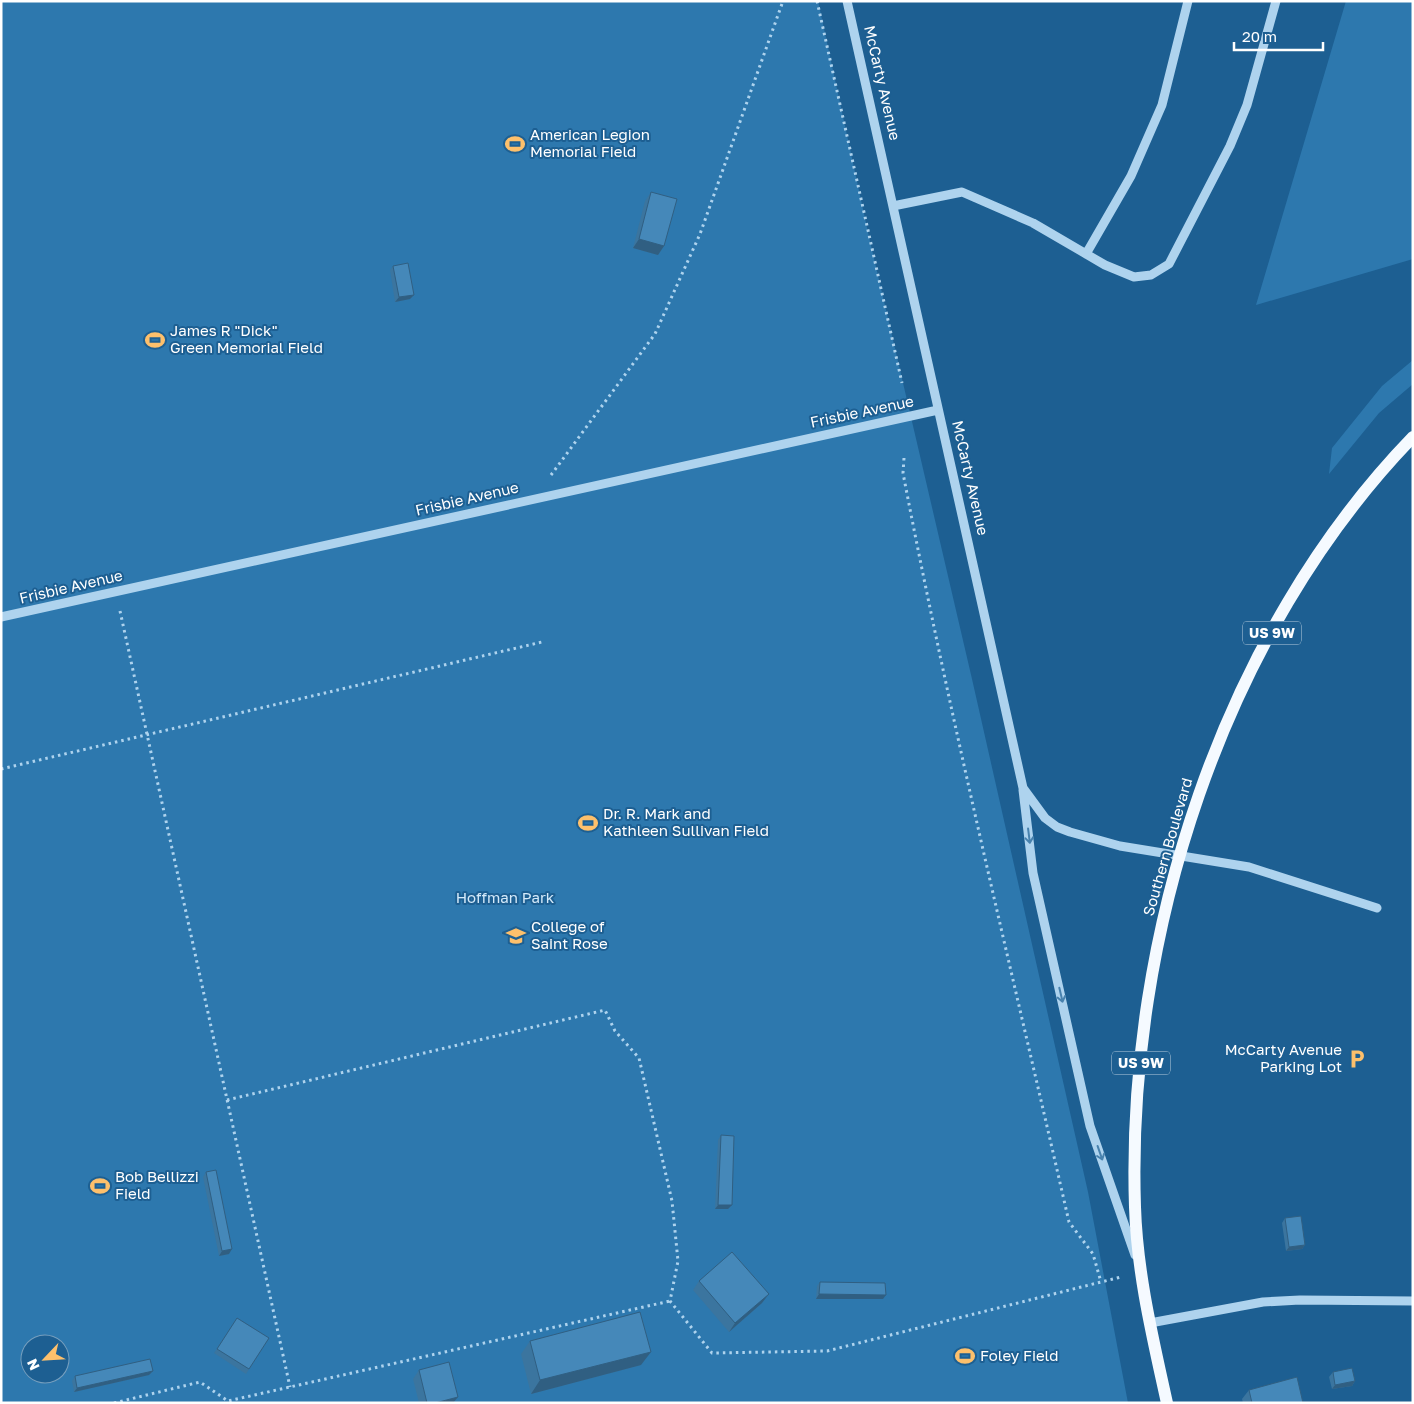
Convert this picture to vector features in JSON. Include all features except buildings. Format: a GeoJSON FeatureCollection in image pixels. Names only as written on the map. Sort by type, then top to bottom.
{"type":"FeatureCollection","features":[{"type":"Feature","properties":{"kind":"main road","name":"Southern Boulevard"},"geometry":{"type":"LineString","coordinates":[[1150,1324],[1141,1272],[1135,1210],[1134,1155],[1143,1039],[1162,925],[1179,856],[1207,772],[1233,710],[1282,614],[1308,570],[1341,522],[1376,478],[1413,438]]}},
{"type":"Feature","properties":{"kind":"main road","name":"US 9W"},"geometry":{"type":"LineString","coordinates":[[1150,1324],[1167,1403]]}},
{"type":"Feature","properties":{"kind":"street","name":"McCarty Avenue"},"geometry":{"type":"LineString","coordinates":[[848,1],[1023,788],[1045,818],[1057,827],[1070,832],[1120,846],[1249,867],[1377,908]]}},
{"type":"Feature","properties":{"kind":"street"},"geometry":{"type":"LineString","coordinates":[[1086,254],[1131,176],[1162,105],[1188,1]]}},
{"type":"Feature","properties":{"kind":"street"},"geometry":{"type":"LineString","coordinates":[[893,206],[962,192],[1033,223],[1105,265],[1134,276],[1151,275],[1169,264],[1230,146],[1248,105],[1276,1]]}},
{"type":"Feature","properties":{"kind":"street","name":"Frisbie Avenue"},"geometry":{"type":"LineString","coordinates":[[1,616],[938,410]]}},
{"type":"Feature","properties":{"kind":"street"},"geometry":{"type":"LineString","coordinates":[[1023,788],[1033,873],[1090,1126],[1141,1272]]}},
{"type":"Feature","properties":{"kind":"street"},"geometry":{"type":"LineString","coordinates":[[1150,1324],[1263,1302],[1300,1300],[1413,1301]]}},
{"type":"Feature","properties":{"kind":"path"},"geometry":{"type":"LineString","coordinates":[[535,498],[655,334],[700,234],[783,1]]}},
{"type":"Feature","properties":{"kind":"path"},"geometry":{"type":"LineString","coordinates":[[817,1],[902,383]]}},
{"type":"Feature","properties":{"kind":"path"},"geometry":{"type":"LineString","coordinates":[[904,458],[903,473],[932,624],[1069,1222],[1093,1254],[1101,1282]]}},
{"type":"Feature","properties":{"kind":"path"},"geometry":{"type":"LineString","coordinates":[[116,591],[290,1387]]}},
{"type":"Feature","properties":{"kind":"path"},"geometry":{"type":"LineString","coordinates":[[1,769],[542,642]]}},
{"type":"Feature","properties":{"kind":"path"},"geometry":{"type":"LineString","coordinates":[[227,1100],[605,1010],[615,1031],[639,1058],[672,1201],[678,1261],[670,1301]]}},
{"type":"Feature","properties":{"kind":"path"},"geometry":{"type":"LineString","coordinates":[[670,1301],[712,1353],[827,1351],[1141,1272]]}},
{"type":"Feature","properties":{"kind":"path"},"geometry":{"type":"LineString","coordinates":[[114,1403],[200,1382],[228,1401],[670,1301]]}},
{"type":"Feature","properties":{"kind":"green space","name":"Hoffman Park"},"geometry":{"type":"Polygon","coordinates":[[[1,1],[818,1],[869,237],[972,679],[1088,1192],[1128,1403],[1,1403],[1,1]]]}},
{"type":"Feature","properties":{"kind":"green space"},"geometry":{"type":"Polygon","coordinates":[[[1346,1],[1413,1],[1413,259],[1256,305],[1346,1]]]}},
{"type":"Feature","properties":{"kind":"green space"},"geometry":{"type":"Polygon","coordinates":[[[1413,360],[1413,384],[1379,413],[1329,474],[1332,448],[1382,386],[1413,360]]]}},
{"type":"Feature","properties":{"kind":"place","name":"American Legion Memorial Field"},"geometry":{"type":"Point","coordinates":[515,144]}},
{"type":"Feature","properties":{"kind":"place","name":"James R \"Dick\" Green Memorial Field"},"geometry":{"type":"Point","coordinates":[155,340]}},
{"type":"Feature","properties":{"kind":"place","name":"Dr. R. Mark and Kathleen Sullivan Field"},"geometry":{"type":"Point","coordinates":[588,823]}},
{"type":"Feature","properties":{"kind":"place","name":"College of Saint Rose"},"geometry":{"type":"Point","coordinates":[516,936]}},
{"type":"Feature","properties":{"kind":"place","name":"McCarty Avenue Parking Lot"},"geometry":{"type":"Point","coordinates":[1357,1059]}},
{"type":"Feature","properties":{"kind":"place","name":"Bob Bellizzi Field"},"geometry":{"type":"Point","coordinates":[100,1186]}},
{"type":"Feature","properties":{"kind":"place","name":"Foley Field"},"geometry":{"type":"Point","coordinates":[965,1356]}}]}
